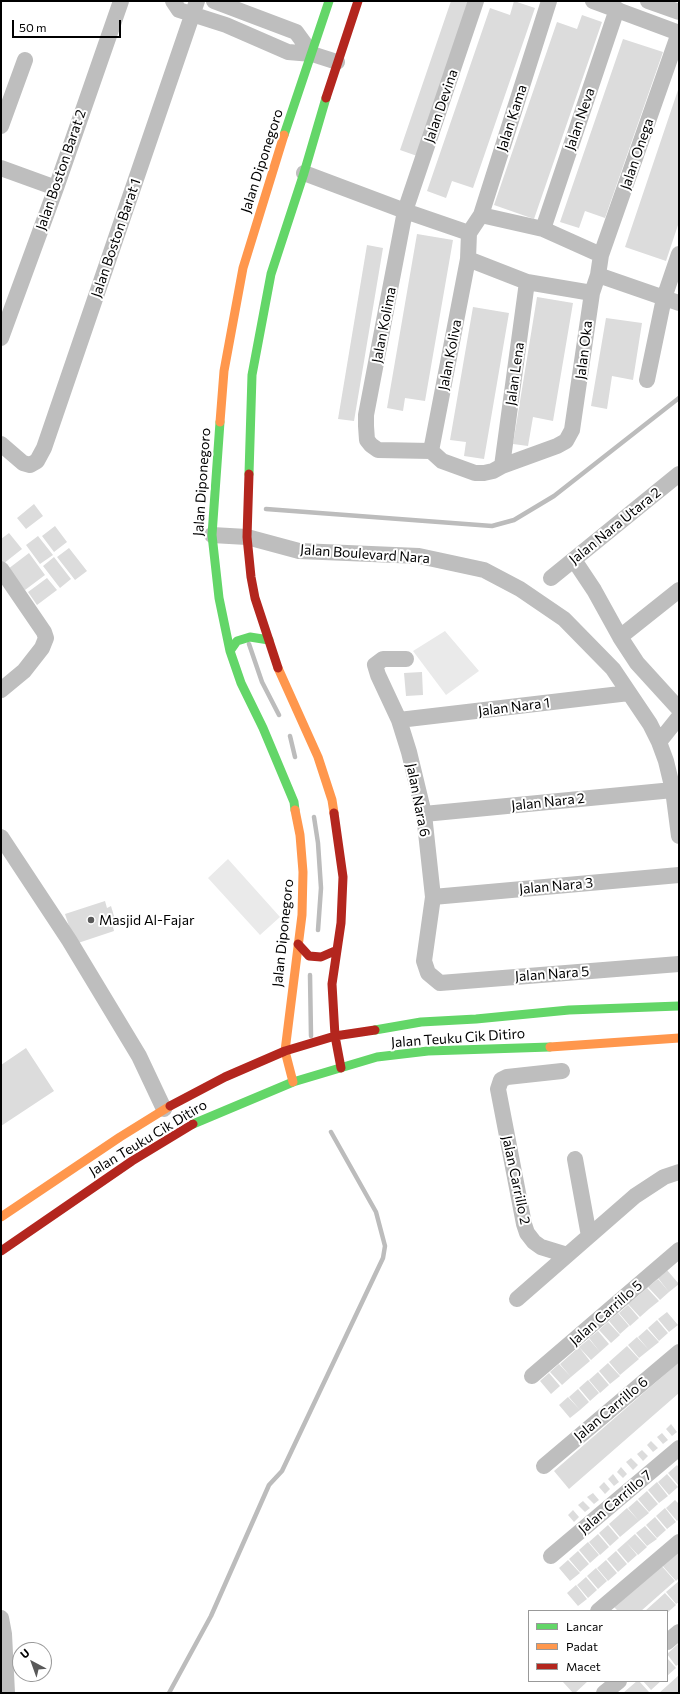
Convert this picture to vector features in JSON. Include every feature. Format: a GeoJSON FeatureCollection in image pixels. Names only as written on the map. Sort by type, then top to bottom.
{"type":"FeatureCollection","features":[{"type":"Feature","properties":{"kind":"street","name":"Jalan Boston Barat 2"},"geometry":{"type":"LineString","coordinates":[[1,338],[56,188],[121,1]]}},
{"type":"Feature","properties":{"kind":"street"},"geometry":{"type":"LineString","coordinates":[[173,1],[179,10],[195,8],[226,25],[288,52],[312,54],[337,62]]}},
{"type":"Feature","properties":{"kind":"street"},"geometry":{"type":"LineString","coordinates":[[214,1],[296,32],[312,54]]}},
{"type":"Feature","properties":{"kind":"street","name":"Jalan Diponegoro"},"geometry":{"type":"LineString","coordinates":[[293,1082],[285,1052],[302,915],[304,872],[300,835],[294,802],[263,728],[241,683],[230,651],[219,598],[212,534],[224,371],[247,269],[278,152],[329,1]]}},
{"type":"Feature","properties":{"kind":"street"},"geometry":{"type":"LineString","coordinates":[[341,1068],[335,1036],[332,984],[341,923],[343,876],[332,800],[318,757],[282,678],[255,598],[251,577],[247,537],[252,375],[267,273],[304,173],[337,62],[358,1]]}},
{"type":"Feature","properties":{"kind":"street","name":"Jalan Devina"},"geometry":{"type":"LineString","coordinates":[[406,211],[476,1]]}},
{"type":"Feature","properties":{"kind":"street","name":"Jalan Kama"},"geometry":{"type":"LineString","coordinates":[[469,233],[481,214],[549,1]]}},
{"type":"Feature","properties":{"kind":"street"},"geometry":{"type":"LineString","coordinates":[[594,1],[679,33]]}},
{"type":"Feature","properties":{"kind":"street"},"geometry":{"type":"LineString","coordinates":[[652,2],[679,12]]}},
{"type":"Feature","properties":{"kind":"street","name":"Jalan Boston Barat 1"},"geometry":{"type":"LineString","coordinates":[[1,444],[23,463],[30,465],[37,461],[44,448],[195,8]]}},
{"type":"Feature","properties":{"kind":"street","name":"Jalan Neva"},"geometry":{"type":"LineString","coordinates":[[543,229],[617,9]]}},
{"type":"Feature","properties":{"kind":"street","name":"Jalan Onega"},"geometry":{"type":"LineString","coordinates":[[598,275],[601,255],[679,33]]}},
{"type":"Feature","properties":{"kind":"street"},"geometry":{"type":"LineString","coordinates":[[1,126],[25,60]]}},
{"type":"Feature","properties":{"kind":"street"},"geometry":{"type":"LineString","coordinates":[[1,168],[56,188]]}},
{"type":"Feature","properties":{"kind":"street"},"geometry":{"type":"LineString","coordinates":[[304,173],[469,233]]}},
{"type":"Feature","properties":{"kind":"street","name":"Jalan Kolima"},"geometry":{"type":"LineString","coordinates":[[406,211],[366,415],[366,433],[367,440],[378,450],[431,451]]}},
{"type":"Feature","properties":{"kind":"street"},"geometry":{"type":"LineString","coordinates":[[481,214],[543,229],[601,255]]}},
{"type":"Feature","properties":{"kind":"street","name":"Jalan Koliva"},"geometry":{"type":"LineString","coordinates":[[431,451],[468,259],[469,233]]}},
{"type":"Feature","properties":{"kind":"street"},"geometry":{"type":"LineString","coordinates":[[647,380],[664,298],[679,254]]}},
{"type":"Feature","properties":{"kind":"street"},"geometry":{"type":"LineString","coordinates":[[468,259],[527,282],[592,293]]}},
{"type":"Feature","properties":{"kind":"street"},"geometry":{"type":"LineString","coordinates":[[598,275],[679,303]]}},
{"type":"Feature","properties":{"kind":"street","name":"Jalan Oka"},"geometry":{"type":"LineString","coordinates":[[502,466],[557,446],[566,441],[573,426],[592,293],[598,275]]}},
{"type":"Feature","properties":{"kind":"street","name":"Jalan Lena"},"geometry":{"type":"LineString","coordinates":[[502,466],[527,282]]}},
{"type":"Feature","properties":{"kind":"street"},"geometry":{"type":"LineString","coordinates":[[431,451],[442,461],[475,472],[484,473],[493,471],[502,466]]}},
{"type":"Feature","properties":{"kind":"street","name":"Jalan Nara Utara 2"},"geometry":{"type":"LineString","coordinates":[[551,578],[679,474]]}},
{"type":"Feature","properties":{"kind":"street","name":"Jalan Boulevard Nara"},"geometry":{"type":"LineString","coordinates":[[212,534],[247,537],[299,551],[419,556],[484,570],[520,589],[564,619],[613,669],[650,724],[666,761],[673,790],[679,836]]}},
{"type":"Feature","properties":{"kind":"street"},"geometry":{"type":"LineString","coordinates":[[574,560],[594,590],[620,638],[637,663],[679,709]]}},
{"type":"Feature","properties":{"kind":"street"},"geometry":{"type":"LineString","coordinates":[[1,569],[44,632],[46,638],[42,648],[24,671],[1,690]]}},
{"type":"Feature","properties":{"kind":"street"},"geometry":{"type":"LineString","coordinates":[[620,638],[679,590]]}},
{"type":"Feature","properties":{"kind":"street"},"geometry":{"type":"LineString","coordinates":[[230,651],[237,641],[250,637],[270,640]]}},
{"type":"Feature","properties":{"kind":"street","name":"Jalan Nara 6"},"geometry":{"type":"LineString","coordinates":[[406,659],[383,659],[376,665],[378,675],[399,720],[409,752],[424,814],[432,897],[424,961],[428,973]]}},
{"type":"Feature","properties":{"kind":"street","name":"Jalan Nara 1"},"geometry":{"type":"LineString","coordinates":[[399,720],[629,693]]}},
{"type":"Feature","properties":{"kind":"street"},"geometry":{"type":"LineString","coordinates":[[650,724],[679,717]]}},
{"type":"Feature","properties":{"kind":"street"},"geometry":{"type":"LineString","coordinates":[[659,742],[679,717]]}},
{"type":"Feature","properties":{"kind":"street","name":"Jalan Nara 2"},"geometry":{"type":"LineString","coordinates":[[424,814],[673,790]]}},
{"type":"Feature","properties":{"kind":"street"},"geometry":{"type":"LineString","coordinates":[[1,837],[68,940],[134,1050],[164,1109]]}},
{"type":"Feature","properties":{"kind":"street","name":"Jalan Nara 3"},"geometry":{"type":"LineString","coordinates":[[432,897],[679,875]]}},
{"type":"Feature","properties":{"kind":"street"},"geometry":{"type":"LineString","coordinates":[[298,944],[309,956],[321,957],[337,950]]}},
{"type":"Feature","properties":{"kind":"street","name":"Jalan Nara 5"},"geometry":{"type":"LineString","coordinates":[[428,973],[440,983],[679,964]]}},
{"type":"Feature","properties":{"kind":"street","name":"Jalan Teuku Cik Ditiro"},"geometry":{"type":"LineString","coordinates":[[1,1218],[120,1136],[164,1109],[226,1077],[285,1052],[335,1036],[421,1022],[476,1019],[569,1010],[679,1006]]}},
{"type":"Feature","properties":{"kind":"street","name":"Jalan Teuku Cik Ditiro"},"geometry":{"type":"LineString","coordinates":[[1,1251],[132,1161],[199,1121],[293,1082],[377,1057],[428,1051],[570,1046],[679,1038]]}},
{"type":"Feature","properties":{"kind":"street","name":"Jalan Carrillo 2"},"geometry":{"type":"LineString","coordinates":[[562,1071],[507,1077],[501,1080],[498,1089],[524,1224],[527,1232],[534,1242],[541,1247],[567,1256]]}},
{"type":"Feature","properties":{"kind":"street"},"geometry":{"type":"LineString","coordinates":[[575,1159],[589,1236]]}},
{"type":"Feature","properties":{"kind":"street"},"geometry":{"type":"LineString","coordinates":[[517,1299],[635,1196],[676,1172]]}},
{"type":"Feature","properties":{"kind":"street","name":"Jalan Carrillo 5"},"geometry":{"type":"LineString","coordinates":[[532,1376],[679,1250]]}},
{"type":"Feature","properties":{"kind":"street","name":"Jalan Carrillo 6"},"geometry":{"type":"LineString","coordinates":[[544,1466],[679,1352]]}},
{"type":"Feature","properties":{"kind":"street","name":"Jalan Carrillo 7"},"geometry":{"type":"LineString","coordinates":[[551,1556],[679,1448]]}},
{"type":"Feature","properties":{"kind":"street"},"geometry":{"type":"LineString","coordinates":[[599,1610],[679,1542]]}},
{"type":"Feature","properties":{"kind":"street"},"geometry":{"type":"LineString","coordinates":[[1,1618],[4,1634],[7,1693]]}},
{"type":"Feature","properties":{"kind":"street"},"geometry":{"type":"LineString","coordinates":[[668,1641],[679,1632]]}},
{"type":"Feature","properties":{"kind":"street"},"geometry":{"type":"LineString","coordinates":[[604,1693],[618,1682]]}},
{"type":"Feature","properties":{"kind":"shaded area"},"geometry":{"type":"Polygon","coordinates":[[[445,631],[479,671],[446,695],[413,651],[445,631]]]}},
{"type":"Feature","properties":{"kind":"shaded area"},"geometry":{"type":"Polygon","coordinates":[[[228,859],[280,917],[260,935],[208,878],[228,859]]]}},
{"type":"Feature","properties":{"kind":"building"},"geometry":{"type":"Polygon","coordinates":[[[451,1],[473,1],[420,157],[400,150],[451,1]]]}},
{"type":"Feature","properties":{"kind":"building"},"geometry":{"type":"Polygon","coordinates":[[[514,1],[535,8],[473,188],[452,181],[446,198],[427,191],[490,8],[510,15],[514,1]]]}},
{"type":"Feature","properties":{"kind":"building"},"geometry":{"type":"Polygon","coordinates":[[[582,15],[602,22],[534,219],[494,205],[557,22],[577,29],[582,15]]]}},
{"type":"Feature","properties":{"kind":"building"},"geometry":{"type":"Polygon","coordinates":[[[623,39],[663,52],[605,218],[585,211],[579,228],[560,222],[623,39]]]}},
{"type":"Feature","properties":{"kind":"building"},"geometry":{"type":"Polygon","coordinates":[[[679,87],[679,222],[666,261],[625,247],[679,87]]]}},
{"type":"Feature","properties":{"kind":"building"},"geometry":{"type":"Polygon","coordinates":[[[417,234],[453,240],[425,401],[405,398],[403,411],[387,408],[417,234]]]}},
{"type":"Feature","properties":{"kind":"building"},"geometry":{"type":"Polygon","coordinates":[[[367,245],[383,248],[354,421],[338,419],[367,245]]]}},
{"type":"Feature","properties":{"kind":"building"},"geometry":{"type":"Polygon","coordinates":[[[537,297],[573,303],[553,421],[533,417],[528,446],[513,444],[537,297]]]}},
{"type":"Feature","properties":{"kind":"building"},"geometry":{"type":"Polygon","coordinates":[[[473,307],[509,313],[484,459],[464,456],[466,442],[450,440],[473,307]]]}},
{"type":"Feature","properties":{"kind":"building"},"geometry":{"type":"Polygon","coordinates":[[[606,318],[642,323],[633,380],[612,376],[607,409],[591,406],[606,318]]]}},
{"type":"Feature","properties":{"kind":"building"},"geometry":{"type":"Polygon","coordinates":[[[34,504],[43,516],[26,529],[17,518],[34,504]]]}},
{"type":"Feature","properties":{"kind":"building"},"geometry":{"type":"Polygon","coordinates":[[[55,526],[67,542],[54,552],[42,536],[55,526]]]}},
{"type":"Feature","properties":{"kind":"building"},"geometry":{"type":"Polygon","coordinates":[[[9,533],[22,549],[3,564],[1,562],[1,539],[9,533]]]}},
{"type":"Feature","properties":{"kind":"building"},"geometry":{"type":"Polygon","coordinates":[[[38,536],[53,555],[40,564],[26,545],[38,536]]]}},
{"type":"Feature","properties":{"kind":"building"},"geometry":{"type":"Polygon","coordinates":[[[69,548],[87,571],[75,580],[57,557],[69,548]]]}},
{"type":"Feature","properties":{"kind":"building"},"geometry":{"type":"Polygon","coordinates":[[[29,553],[45,575],[25,590],[8,569],[29,553]]]}},
{"type":"Feature","properties":{"kind":"building"},"geometry":{"type":"Polygon","coordinates":[[[54,557],[71,579],[60,588],[43,566],[54,557]]]}},
{"type":"Feature","properties":{"kind":"building"},"geometry":{"type":"Polygon","coordinates":[[[47,578],[57,590],[37,605],[28,592],[47,578]]]}},
{"type":"Feature","properties":{"kind":"building"},"geometry":{"type":"Polygon","coordinates":[[[422,672],[423,695],[406,696],[404,673],[422,672]]]}},
{"type":"Feature","properties":{"kind":"building","name":"Masjid Al-Fajar"},"geometry":{"type":"Polygon","coordinates":[[[105,901],[107,908],[111,906],[117,926],[113,927],[114,931],[75,944],[65,914],[105,901]]]}},
{"type":"Feature","properties":{"kind":"building"},"geometry":{"type":"Polygon","coordinates":[[[26,1048],[54,1091],[1,1126],[1,1065],[26,1048]]]}},
{"type":"Feature","properties":{"kind":"building"},"geometry":{"type":"Polygon","coordinates":[[[667,1270],[679,1284],[669,1292],[658,1278],[667,1270]]]}},
{"type":"Feature","properties":{"kind":"building"},"geometry":{"type":"Polygon","coordinates":[[[658,1279],[669,1292],[660,1300],[648,1287],[658,1279]]]}},
{"type":"Feature","properties":{"kind":"building"},"geometry":{"type":"Polygon","coordinates":[[[647,1288],[659,1301],[649,1309],[638,1296],[647,1288]]]}},
{"type":"Feature","properties":{"kind":"building"},"geometry":{"type":"Polygon","coordinates":[[[638,1296],[649,1309],[640,1317],[628,1304],[638,1296]]]}},
{"type":"Feature","properties":{"kind":"building"},"geometry":{"type":"Polygon","coordinates":[[[628,1305],[639,1318],[630,1326],[619,1313],[628,1305]]]}},
{"type":"Feature","properties":{"kind":"building"},"geometry":{"type":"Polygon","coordinates":[[[667,1312],[678,1325],[669,1332],[658,1319],[667,1312]]]}},
{"type":"Feature","properties":{"kind":"building"},"geometry":{"type":"Polygon","coordinates":[[[618,1313],[629,1326],[620,1334],[609,1321],[618,1313]]]}},
{"type":"Feature","properties":{"kind":"building"},"geometry":{"type":"Polygon","coordinates":[[[657,1320],[668,1333],[659,1341],[648,1328],[657,1320]]]}},
{"type":"Feature","properties":{"kind":"building"},"geometry":{"type":"Polygon","coordinates":[[[608,1322],[620,1335],[611,1343],[599,1330],[608,1322]]]}},
{"type":"Feature","properties":{"kind":"building"},"geometry":{"type":"Polygon","coordinates":[[[647,1329],[659,1342],[649,1350],[638,1337],[647,1329]]]}},
{"type":"Feature","properties":{"kind":"building"},"geometry":{"type":"Polygon","coordinates":[[[598,1331],[609,1344],[600,1352],[589,1338],[598,1331]]]}},
{"type":"Feature","properties":{"kind":"building"},"geometry":{"type":"Polygon","coordinates":[[[637,1337],[649,1350],[639,1358],[628,1345],[637,1337]]]}},
{"type":"Feature","properties":{"kind":"building"},"geometry":{"type":"Polygon","coordinates":[[[589,1339],[600,1352],[591,1360],[579,1347],[589,1339]]]}},
{"type":"Feature","properties":{"kind":"building"},"geometry":{"type":"Polygon","coordinates":[[[627,1346],[639,1359],[620,1375],[609,1362],[627,1346]]]}},
{"type":"Feature","properties":{"kind":"building"},"geometry":{"type":"Polygon","coordinates":[[[579,1347],[590,1361],[571,1377],[560,1364],[579,1347]]]}},
{"type":"Feature","properties":{"kind":"building"},"geometry":{"type":"Polygon","coordinates":[[[679,1362],[679,1393],[569,1489],[554,1471],[679,1362]]]}},
{"type":"Feature","properties":{"kind":"building"},"geometry":{"type":"Polygon","coordinates":[[[608,1363],[620,1376],[610,1384],[599,1371],[608,1363]]]}},
{"type":"Feature","properties":{"kind":"building"},"geometry":{"type":"Polygon","coordinates":[[[559,1364],[571,1377],[562,1385],[550,1372],[559,1364]]]}},
{"type":"Feature","properties":{"kind":"building"},"geometry":{"type":"Polygon","coordinates":[[[598,1372],[609,1385],[600,1393],[589,1380],[598,1372]]]}},
{"type":"Feature","properties":{"kind":"building"},"geometry":{"type":"Polygon","coordinates":[[[549,1373],[560,1386],[551,1394],[540,1381],[549,1373]]]}},
{"type":"Feature","properties":{"kind":"building"},"geometry":{"type":"Polygon","coordinates":[[[588,1380],[599,1393],[590,1401],[579,1388],[588,1380]]]}},
{"type":"Feature","properties":{"kind":"building"},"geometry":{"type":"Polygon","coordinates":[[[578,1389],[589,1402],[580,1410],[569,1397],[578,1389]]]}},
{"type":"Feature","properties":{"kind":"building"},"geometry":{"type":"Polygon","coordinates":[[[568,1397],[580,1410],[570,1418],[559,1405],[568,1397]]]}},
{"type":"Feature","properties":{"kind":"building"},"geometry":{"type":"Polygon","coordinates":[[[671,1424],[677,1432],[672,1436],[666,1429],[671,1424]]]}},
{"type":"Feature","properties":{"kind":"building"},"geometry":{"type":"Polygon","coordinates":[[[662,1433],[668,1440],[663,1444],[657,1437],[662,1433]]]}},
{"type":"Feature","properties":{"kind":"building"},"geometry":{"type":"Polygon","coordinates":[[[651,1441],[658,1448],[653,1452],[647,1445],[651,1441]]]}},
{"type":"Feature","properties":{"kind":"building"},"geometry":{"type":"Polygon","coordinates":[[[642,1450],[648,1456],[643,1461],[637,1454],[642,1450]]]}},
{"type":"Feature","properties":{"kind":"building"},"geometry":{"type":"Polygon","coordinates":[[[631,1458],[638,1465],[633,1470],[626,1462],[631,1458]]]}},
{"type":"Feature","properties":{"kind":"building"},"geometry":{"type":"Polygon","coordinates":[[[677,1465],[679,1468],[679,1486],[668,1473],[677,1465]]]}},
{"type":"Feature","properties":{"kind":"building"},"geometry":{"type":"Polygon","coordinates":[[[621,1467],[627,1474],[623,1478],[617,1472],[621,1467]]]}},
{"type":"Feature","properties":{"kind":"building"},"geometry":{"type":"Polygon","coordinates":[[[613,1474],[619,1482],[614,1486],[608,1479],[613,1474]]]}},
{"type":"Feature","properties":{"kind":"building"},"geometry":{"type":"Polygon","coordinates":[[[667,1474],[678,1487],[669,1495],[658,1482],[667,1474]]]}},
{"type":"Feature","properties":{"kind":"building"},"geometry":{"type":"Polygon","coordinates":[[[604,1482],[610,1489],[605,1494],[599,1487],[604,1482]]]}},
{"type":"Feature","properties":{"kind":"building"},"geometry":{"type":"Polygon","coordinates":[[[657,1482],[668,1496],[659,1503],[648,1490],[657,1482]]]}},
{"type":"Feature","properties":{"kind":"building"},"geometry":{"type":"Polygon","coordinates":[[[647,1491],[658,1504],[649,1512],[638,1499],[647,1491]]]}},
{"type":"Feature","properties":{"kind":"building"},"geometry":{"type":"Polygon","coordinates":[[[593,1493],[599,1500],[594,1504],[587,1497],[593,1493]]]}},
{"type":"Feature","properties":{"kind":"building"},"geometry":{"type":"Polygon","coordinates":[[[637,1500],[649,1513],[639,1521],[628,1508],[637,1500]]]}},
{"type":"Feature","properties":{"kind":"building"},"geometry":{"type":"Polygon","coordinates":[[[675,1500],[679,1504],[679,1519],[677,1521],[666,1508],[675,1500]]]}},
{"type":"Feature","properties":{"kind":"building"},"geometry":{"type":"Polygon","coordinates":[[[583,1501],[590,1508],[585,1512],[578,1505],[583,1501]]]}},
{"type":"Feature","properties":{"kind":"building"},"geometry":{"type":"Polygon","coordinates":[[[627,1508],[639,1521],[620,1537],[609,1524],[627,1508]]]}},
{"type":"Feature","properties":{"kind":"building"},"geometry":{"type":"Polygon","coordinates":[[[665,1508],[676,1522],[667,1529],[656,1516],[665,1508]]]}},
{"type":"Feature","properties":{"kind":"building"},"geometry":{"type":"Polygon","coordinates":[[[573,1510],[579,1517],[574,1522],[568,1515],[573,1510]]]}},
{"type":"Feature","properties":{"kind":"building"},"geometry":{"type":"Polygon","coordinates":[[[655,1517],[666,1530],[657,1538],[646,1525],[655,1517]]]}},
{"type":"Feature","properties":{"kind":"building"},"geometry":{"type":"Polygon","coordinates":[[[608,1525],[619,1538],[610,1546],[599,1533],[608,1525]]]}},
{"type":"Feature","properties":{"kind":"building"},"geometry":{"type":"Polygon","coordinates":[[[645,1526],[657,1539],[647,1546],[636,1533],[645,1526]]]}},
{"type":"Feature","properties":{"kind":"building"},"geometry":{"type":"Polygon","coordinates":[[[598,1534],[609,1547],[600,1555],[589,1542],[598,1534]]]}},
{"type":"Feature","properties":{"kind":"building"},"geometry":{"type":"Polygon","coordinates":[[[635,1534],[647,1547],[638,1555],[626,1542],[635,1534]]]}},
{"type":"Feature","properties":{"kind":"building"},"geometry":{"type":"Polygon","coordinates":[[[588,1542],[599,1555],[590,1563],[579,1550],[588,1542]]]}},
{"type":"Feature","properties":{"kind":"building"},"geometry":{"type":"Polygon","coordinates":[[[626,1542],[637,1555],[628,1563],[617,1550],[626,1542]]]}},
{"type":"Feature","properties":{"kind":"building"},"geometry":{"type":"Polygon","coordinates":[[[679,1547],[679,1578],[676,1581],[660,1563],[679,1547]]]}},
{"type":"Feature","properties":{"kind":"building"},"geometry":{"type":"Polygon","coordinates":[[[578,1551],[589,1564],[580,1572],[569,1559],[578,1551]]]}},
{"type":"Feature","properties":{"kind":"building"},"geometry":{"type":"Polygon","coordinates":[[[616,1551],[627,1564],[618,1572],[607,1559],[616,1551]]]}},
{"type":"Feature","properties":{"kind":"building"},"geometry":{"type":"Polygon","coordinates":[[[568,1560],[580,1573],[570,1581],[559,1568],[568,1560]]]}},
{"type":"Feature","properties":{"kind":"building"},"geometry":{"type":"Polygon","coordinates":[[[606,1560],[617,1573],[608,1581],[597,1568],[606,1560]]]}},
{"type":"Feature","properties":{"kind":"building"},"geometry":{"type":"Polygon","coordinates":[[[660,1564],[675,1581],[642,1610],[617,1610],[612,1605],[660,1564]]]}},
{"type":"Feature","properties":{"kind":"building"},"geometry":{"type":"Polygon","coordinates":[[[596,1568],[607,1581],[598,1589],[587,1576],[596,1568]]]}},
{"type":"Feature","properties":{"kind":"building"},"geometry":{"type":"Polygon","coordinates":[[[586,1577],[597,1590],[588,1598],[577,1585],[586,1577]]]}},
{"type":"Feature","properties":{"kind":"building"},"geometry":{"type":"Polygon","coordinates":[[[679,1581],[679,1602],[676,1604],[666,1592],[679,1581]]]}},
{"type":"Feature","properties":{"kind":"building"},"geometry":{"type":"Polygon","coordinates":[[[576,1585],[587,1599],[578,1606],[567,1593],[576,1585]]]}},
{"type":"Feature","properties":{"kind":"building"},"geometry":{"type":"Polygon","coordinates":[[[665,1593],[676,1605],[668,1612],[668,1610],[646,1610],[665,1593]]]}},
{"type":"Feature","properties":{"kind":"building"},"geometry":{"type":"Polygon","coordinates":[[[679,1643],[679,1664],[676,1666],[668,1653],[679,1643]]]}},
{"type":"Feature","properties":{"kind":"building"},"geometry":{"type":"Polygon","coordinates":[[[668,1659],[676,1668],[668,1675],[668,1659]]]}},
{"type":"Feature","properties":{"kind":"building"},"geometry":{"type":"Polygon","coordinates":[[[679,1675],[679,1693],[659,1693],[668,1685],[679,1675]]]}},
{"type":"Feature","properties":{"kind":"building"},"geometry":{"type":"Polygon","coordinates":[[[563,1682],[587,1682],[575,1693],[573,1693],[563,1682]]]}},
{"type":"Feature","properties":{"kind":"building"},"geometry":{"type":"Polygon","coordinates":[[[636,1682],[640,1682],[649,1692],[647,1693],[623,1693],[636,1682]]]}},
{"type":"Feature","properties":{"kind":"building"},"geometry":{"type":"Polygon","coordinates":[[[644,1682],[660,1682],[651,1690],[644,1682]]]}},
{"type":"Feature","properties":{"kind":"waterway"},"geometry":{"type":"LineString","coordinates":[[266,509],[492,526],[514,520],[554,496],[679,398]]}},
{"type":"Feature","properties":{"kind":"waterway"},"geometry":{"type":"LineString","coordinates":[[249,644],[262,682],[279,715]]}},
{"type":"Feature","properties":{"kind":"waterway"},"geometry":{"type":"LineString","coordinates":[[290,736],[295,757]]}},
{"type":"Feature","properties":{"kind":"waterway"},"geometry":{"type":"LineString","coordinates":[[314,817],[318,843],[321,888],[318,930]]}},
{"type":"Feature","properties":{"kind":"waterway"},"geometry":{"type":"LineString","coordinates":[[310,975],[311,1036]]}},
{"type":"Feature","properties":{"kind":"waterway"},"geometry":{"type":"LineString","coordinates":[[169,1693],[211,1616],[269,1485],[282,1471],[383,1258],[385,1246],[376,1212],[331,1132]]}},
{"type":"Feature","properties":{"kind":"traffic: fast"},"geometry":{"type":"LineString","coordinates":[[284,135],[329,1]]}},
{"type":"Feature","properties":{"kind":"traffic: fast"},"geometry":{"type":"LineString","coordinates":[[249,474],[252,375],[271,274],[304,173],[326,98]]}},
{"type":"Feature","properties":{"kind":"traffic: fast"},"geometry":{"type":"LineString","coordinates":[[220,422],[212,535],[219,598],[230,651],[241,683],[263,728],[294,802],[295,810]]}},
{"type":"Feature","properties":{"kind":"traffic: fast"},"geometry":{"type":"LineString","coordinates":[[230,651],[237,641],[250,637],[269,640]]}},
{"type":"Feature","properties":{"kind":"traffic: fast"},"geometry":{"type":"LineString","coordinates":[[375,1030],[421,1022],[476,1019],[569,1010],[679,1006]]}},
{"type":"Feature","properties":{"kind":"traffic: fast"},"geometry":{"type":"LineString","coordinates":[[193,1124],[293,1082],[377,1057],[428,1051],[550,1047]]}},
{"type":"Feature","properties":{"kind":"traffic: slow"},"geometry":{"type":"LineString","coordinates":[[220,422],[224,371],[243,268],[284,135]]}},
{"type":"Feature","properties":{"kind":"traffic: slow"},"geometry":{"type":"LineString","coordinates":[[278,668],[318,757],[332,800],[334,813]]}},
{"type":"Feature","properties":{"kind":"traffic: slow"},"geometry":{"type":"LineString","coordinates":[[293,1082],[285,1051],[302,915],[303,872],[300,835],[295,810]]}},
{"type":"Feature","properties":{"kind":"traffic: slow"},"geometry":{"type":"LineString","coordinates":[[550,1047],[679,1038]]}},
{"type":"Feature","properties":{"kind":"traffic: slow"},"geometry":{"type":"LineString","coordinates":[[1,1217],[120,1137],[170,1106]]}},
{"type":"Feature","properties":{"kind":"traffic: jam"},"geometry":{"type":"LineString","coordinates":[[326,98],[358,1]]}},
{"type":"Feature","properties":{"kind":"traffic: jam"},"geometry":{"type":"LineString","coordinates":[[249,474],[247,537],[251,577],[255,598],[278,668]]}},
{"type":"Feature","properties":{"kind":"traffic: jam"},"geometry":{"type":"LineString","coordinates":[[334,813],[343,877],[341,923],[332,984],[335,1036],[341,1068]]}},
{"type":"Feature","properties":{"kind":"traffic: jam"},"geometry":{"type":"LineString","coordinates":[[298,944],[309,956],[321,957],[337,950]]}},
{"type":"Feature","properties":{"kind":"traffic: jam"},"geometry":{"type":"LineString","coordinates":[[170,1106],[225,1077],[285,1051],[335,1036],[375,1030]]}},
{"type":"Feature","properties":{"kind":"traffic: jam"},"geometry":{"type":"LineString","coordinates":[[1,1251],[132,1161],[193,1124]]}},
{"type":"Feature","properties":{"kind":"place","name":"Masjid Al-Fajar"},"geometry":{"type":"Point","coordinates":[91,920]}}]}
